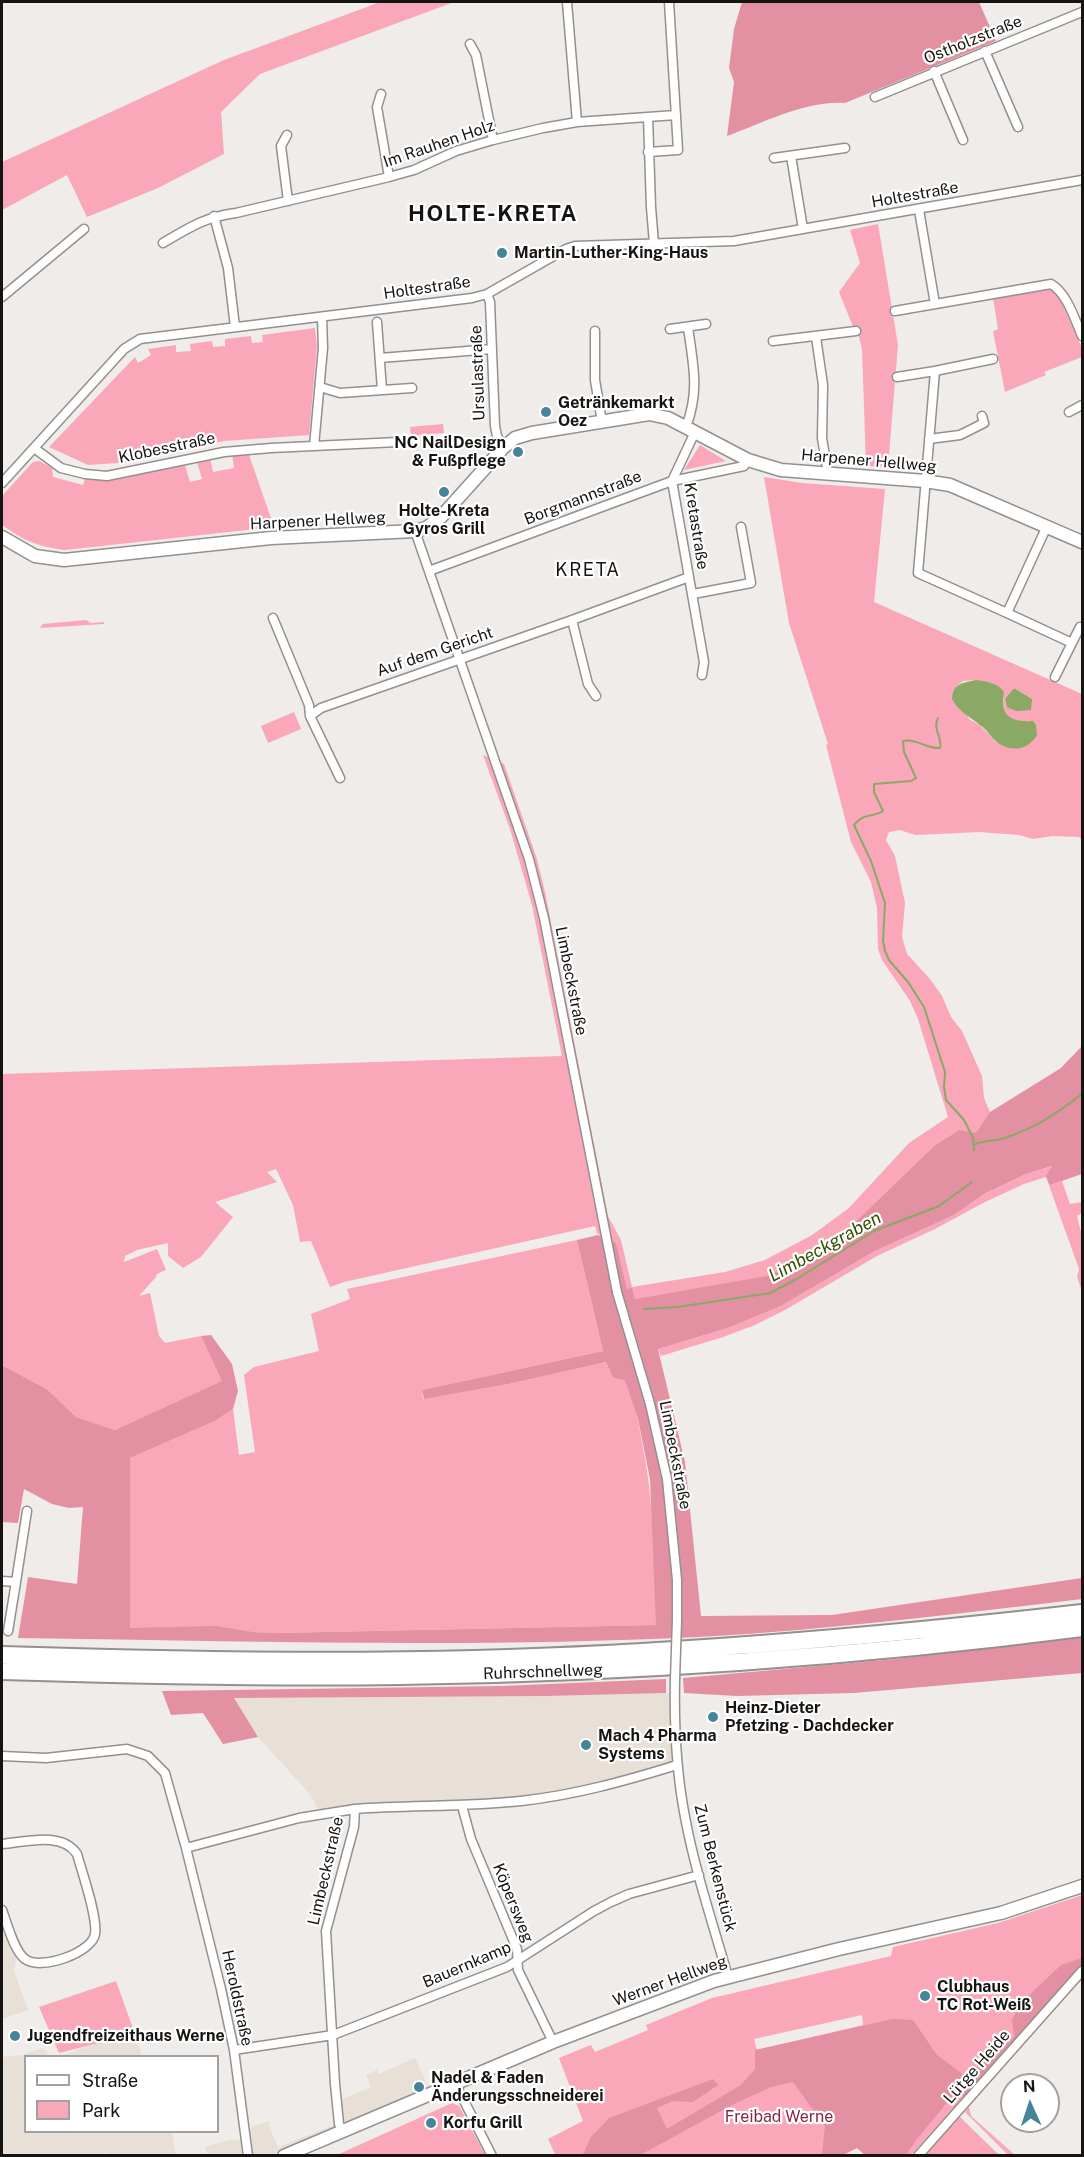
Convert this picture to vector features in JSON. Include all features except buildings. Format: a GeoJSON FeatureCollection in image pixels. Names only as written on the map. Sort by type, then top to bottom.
{"type":"FeatureCollection","features":[{"type":"Feature","properties":{"kind":"highway","name":"Ruhrschnellweg"},"geometry":{"type":"LineString","coordinates":[[2,1655],[276,1661],[567,1656],[819,1640],[1083,1613]]}},
{"type":"Feature","properties":{"kind":"highway","name":"Ruhrschnellweg"},"geometry":{"type":"LineString","coordinates":[[2,1671],[288,1677],[578,1671],[800,1658],[940,1645],[1083,1628]]}},
{"type":"Feature","properties":{"kind":"street"},"geometry":{"type":"LineString","coordinates":[[567,2],[577,122]]}},
{"type":"Feature","properties":{"kind":"street"},"geometry":{"type":"LineString","coordinates":[[648,152],[678,150],[669,2]]}},
{"type":"Feature","properties":{"kind":"street","name":"Ostholzstraße"},"geometry":{"type":"LineString","coordinates":[[874,97],[1083,12]]}},
{"type":"Feature","properties":{"kind":"street"},"geometry":{"type":"LineString","coordinates":[[470,44],[477,55],[493,140]]}},
{"type":"Feature","properties":{"kind":"street"},"geometry":{"type":"LineString","coordinates":[[985,51],[1018,127]]}},
{"type":"Feature","properties":{"kind":"street"},"geometry":{"type":"LineString","coordinates":[[934,71],[963,141]]}},
{"type":"Feature","properties":{"kind":"street"},"geometry":{"type":"LineString","coordinates":[[381,94],[377,107],[389,177]]}},
{"type":"Feature","properties":{"kind":"street","name":"Im Rauhen Holz"},"geometry":{"type":"LineString","coordinates":[[163,243],[214,216],[236,213],[389,177],[493,140],[577,122],[676,115]]}},
{"type":"Feature","properties":{"kind":"street"},"geometry":{"type":"LineString","coordinates":[[648,117],[654,244]]}},
{"type":"Feature","properties":{"kind":"street"},"geometry":{"type":"LineString","coordinates":[[287,135],[281,146],[288,201]]}},
{"type":"Feature","properties":{"kind":"street"},"geometry":{"type":"LineString","coordinates":[[774,158],[845,148]]}},
{"type":"Feature","properties":{"kind":"street"},"geometry":{"type":"LineString","coordinates":[[791,156],[803,230]]}},
{"type":"Feature","properties":{"kind":"street","name":"Holtestraße"},"geometry":{"type":"LineString","coordinates":[[2,483],[124,349],[134,341],[453,301],[487,294],[575,246],[734,241],[1083,180]]}},
{"type":"Feature","properties":{"kind":"street"},"geometry":{"type":"LineString","coordinates":[[919,210],[935,304]]}},
{"type":"Feature","properties":{"kind":"street"},"geometry":{"type":"LineString","coordinates":[[214,216],[228,268],[234,327]]}},
{"type":"Feature","properties":{"kind":"street"},"geometry":{"type":"LineString","coordinates":[[2,297],[18,281],[84,229]]}},
{"type":"Feature","properties":{"kind":"street"},"geometry":{"type":"LineString","coordinates":[[896,311],[1051,284],[1062,294],[1083,336]]}},
{"type":"Feature","properties":{"kind":"street","name":"Ursulastraße"},"geometry":{"type":"LineString","coordinates":[[487,294],[490,302],[495,426],[503,448]]}},
{"type":"Feature","properties":{"kind":"street"},"geometry":{"type":"LineString","coordinates":[[314,446],[323,348],[322,317]]}},
{"type":"Feature","properties":{"kind":"street"},"geometry":{"type":"LineString","coordinates":[[377,322],[382,390]]}},
{"type":"Feature","properties":{"kind":"street"},"geometry":{"type":"LineString","coordinates":[[670,329],[706,324]]}},
{"type":"Feature","properties":{"kind":"street"},"geometry":{"type":"LineString","coordinates":[[688,327],[695,396],[691,429]]}},
{"type":"Feature","properties":{"kind":"street"},"geometry":{"type":"LineString","coordinates":[[773,341],[856,331]]}},
{"type":"Feature","properties":{"kind":"street"},"geometry":{"type":"LineString","coordinates":[[595,332],[595,380],[602,422]]}},
{"type":"Feature","properties":{"kind":"street"},"geometry":{"type":"LineString","coordinates":[[816,337],[823,386],[822,438],[828,474]]}},
{"type":"Feature","properties":{"kind":"street"},"geometry":{"type":"LineString","coordinates":[[380,358],[492,349]]}},
{"type":"Feature","properties":{"kind":"street"},"geometry":{"type":"LineString","coordinates":[[897,377],[993,359]]}},
{"type":"Feature","properties":{"kind":"street"},"geometry":{"type":"LineString","coordinates":[[935,370],[918,573],[1072,643]]}},
{"type":"Feature","properties":{"kind":"street"},"geometry":{"type":"LineString","coordinates":[[320,387],[340,393],[412,388]]}},
{"type":"Feature","properties":{"kind":"street"},"geometry":{"type":"LineString","coordinates":[[1069,412],[1083,405]]}},
{"type":"Feature","properties":{"kind":"street","name":"Harpener Hellweg"},"geometry":{"type":"LineString","coordinates":[[2,537],[35,556],[64,560],[271,538],[415,531],[426,528],[441,517],[503,448],[515,438],[532,433],[649,414],[668,418],[748,460],[781,470],[950,485],[1083,542]]}},
{"type":"Feature","properties":{"kind":"street"},"geometry":{"type":"LineString","coordinates":[[929,439],[960,435],[984,423],[982,416]]}},
{"type":"Feature","properties":{"kind":"street","name":"Kretastraße"},"geometry":{"type":"LineString","coordinates":[[691,429],[672,481],[704,662],[702,675]]}},
{"type":"Feature","properties":{"kind":"street","name":"Klobesstraße"},"geometry":{"type":"LineString","coordinates":[[34,448],[61,468],[107,476],[220,452],[398,442]]}},
{"type":"Feature","properties":{"kind":"street","name":"Borgmannstraße"},"geometry":{"type":"LineString","coordinates":[[429,571],[672,481],[744,466],[748,460]]}},
{"type":"Feature","properties":{"kind":"street"},"geometry":{"type":"LineString","coordinates":[[1007,614],[1047,526]]}},
{"type":"Feature","properties":{"kind":"street","name":"Kretastraße"},"geometry":{"type":"LineString","coordinates":[[693,594],[751,583],[741,527]]}},
{"type":"Feature","properties":{"kind":"street","name":"Limbeckstraße"},"geometry":{"type":"LineString","coordinates":[[342,2131],[338,2114],[326,1931],[354,1827],[356,1809],[462,1806],[565,1795],[677,1765],[676,1561],[667,1479],[650,1404],[617,1292],[544,918],[529,859],[415,531]]}},
{"type":"Feature","properties":{"kind":"street","name":"Auf dem Gericht"},"geometry":{"type":"LineString","coordinates":[[310,716],[321,708],[689,577]]}},
{"type":"Feature","properties":{"kind":"street"},"geometry":{"type":"LineString","coordinates":[[273,618],[309,705],[310,716],[340,778]]}},
{"type":"Feature","properties":{"kind":"street"},"geometry":{"type":"LineString","coordinates":[[572,620],[588,684],[596,696]]}},
{"type":"Feature","properties":{"kind":"street"},"geometry":{"type":"LineString","coordinates":[[1055,677],[1080,627]]}},
{"type":"Feature","properties":{"kind":"street"},"geometry":{"type":"LineString","coordinates":[[8,1631],[27,1511]]}},
{"type":"Feature","properties":{"kind":"street"},"geometry":{"type":"LineString","coordinates":[[2,1581],[16,1582]]}},
{"type":"Feature","properties":{"kind":"street","name":"Heroldstraße"},"geometry":{"type":"LineString","coordinates":[[2,1756],[45,1758],[127,1749],[148,1756],[165,1773],[186,1848],[234,2050],[248,2156]]}},
{"type":"Feature","properties":{"kind":"street","name":"Zum Berkenstück"},"geometry":{"type":"LineString","coordinates":[[677,1765],[685,1818],[728,1977]]}},
{"type":"Feature","properties":{"kind":"street","name":"Köpersweg"},"geometry":{"type":"LineString","coordinates":[[462,1806],[471,1839],[517,1949],[518,1970],[553,2042]]}},
{"type":"Feature","properties":{"kind":"street"},"geometry":{"type":"LineString","coordinates":[[186,1848],[299,1818],[356,1809]]}},
{"type":"Feature","properties":{"kind":"street"},"geometry":{"type":"LineString","coordinates":[[2,1844],[56,1840],[73,1848],[77,1854],[96,1926],[93,1941],[84,1950],[45,1964],[30,1962],[18,1952],[2,1910]]}},
{"type":"Feature","properties":{"kind":"street","name":"Bauernkamp"},"geometry":{"type":"LineString","coordinates":[[234,2050],[333,2036],[517,1962],[585,1916],[629,1894],[699,1875]]}},
{"type":"Feature","properties":{"kind":"street","name":"Werner Hellweg"},"geometry":{"type":"LineString","coordinates":[[284,2156],[553,2042],[682,1992],[728,1977],[976,1919],[1083,1886]]}},
{"type":"Feature","properties":{"kind":"street","name":"Lütge Heide"},"geometry":{"type":"LineString","coordinates":[[918,2156],[1083,1971]]}},
{"type":"Feature","properties":{"kind":"street"},"geometry":{"type":"LineString","coordinates":[[455,2083],[492,2156]]}},
{"type":"Feature","properties":{"kind":"shaded area"},"geometry":{"type":"Polygon","coordinates":[[[742,2],[979,2],[996,41],[845,103],[815,105],[800,109],[727,136],[734,82],[729,68],[734,29],[742,2]]]}},
{"type":"Feature","properties":{"kind":"shaded area"},"geometry":{"type":"Polygon","coordinates":[[[976,680],[1001,688],[1004,693],[1003,706],[1012,718],[1033,721],[1037,735],[1029,744],[1013,749],[1002,745],[958,707],[952,699],[954,690],[960,685],[976,680]]]}},
{"type":"Feature","properties":{"kind":"shaded area"},"geometry":{"type":"Polygon","coordinates":[[[1014,688],[1032,699],[1031,710],[1016,711],[1007,707],[1005,699],[1014,688]]]}},
{"type":"Feature","properties":{"kind":"shaded area"},"geometry":{"type":"Polygon","coordinates":[[[1082,1046],[1082,1174],[1050,1185],[1046,1176],[1052,1166],[1026,1174],[984,1194],[954,1215],[875,1251],[781,1306],[728,1328],[658,1349],[685,1462],[701,1616],[832,1615],[1082,1578],[1082,1599],[891,1621],[699,1637],[444,1643],[18,1638],[28,1577],[77,1584],[83,1507],[69,1508],[52,1504],[24,1489],[18,1523],[2,1522],[2,1365],[48,1390],[76,1417],[115,1430],[222,1381],[201,1336],[211,1335],[232,1364],[238,1391],[233,1409],[215,1421],[130,1458],[130,1628],[216,1626],[252,1632],[277,1633],[656,1625],[650,1479],[638,1419],[624,1380],[613,1378],[606,1362],[509,1384],[424,1399],[422,1390],[603,1351],[577,1240],[598,1235],[616,1243],[627,1289],[632,1288],[635,1299],[767,1276],[793,1264],[850,1227],[935,1145],[959,1130],[976,1133],[990,1112],[1061,1068],[1082,1046]]]}},
{"type":"Feature","properties":{"kind":"shaded area"},"geometry":{"type":"Polygon","coordinates":[[[1082,1638],[1082,1673],[854,1693],[737,1696],[684,1693],[683,1678],[896,1659],[1082,1638]]]}},
{"type":"Feature","properties":{"kind":"shaded area"},"geometry":{"type":"Polygon","coordinates":[[[666,1679],[666,1693],[234,1698],[258,1737],[223,1744],[203,1713],[171,1715],[162,1691],[502,1686],[666,1679]]]}},
{"type":"Feature","properties":{"kind":"shaded area"},"geometry":{"type":"Polygon","coordinates":[[[675,1693],[677,1765],[556,1797],[322,1815],[309,1793],[258,1737],[233,1698],[547,1696],[675,1693]]]}},
{"type":"Feature","properties":{"kind":"shaded area"},"geometry":{"type":"Polygon","coordinates":[[[6,1933],[16,1958],[14,1971],[28,2010],[2,2019],[2,1935],[6,1933]]]}},
{"type":"Feature","properties":{"kind":"shaded area"},"geometry":{"type":"Polygon","coordinates":[[[1082,1958],[1082,1967],[965,2096],[954,2094],[906,2155],[865,2155],[857,2148],[842,2155],[822,2155],[825,2126],[793,2082],[771,2087],[732,2105],[640,2155],[582,2156],[591,2137],[609,2118],[713,2079],[718,2085],[693,2102],[673,2101],[657,2108],[667,2129],[741,2085],[755,2069],[755,2050],[893,2019],[913,2020],[937,2055],[965,2076],[1014,2037],[1012,2019],[1023,2001],[1061,1965],[1082,1958]]]}},
{"type":"Feature","properties":{"kind":"shaded area"},"geometry":{"type":"Polygon","coordinates":[[[135,2034],[142,2055],[63,2055],[135,2034]]]}},
{"type":"Feature","properties":{"kind":"shaded area"},"geometry":{"type":"Polygon","coordinates":[[[43,2048],[49,2055],[24,2055],[24,2133],[172,2133],[176,2155],[109,2156],[107,2152],[101,2156],[2,2155],[2,2057],[22,2055],[43,2048]]]}},
{"type":"Feature","properties":{"kind":"shaded area"},"geometry":{"type":"Polygon","coordinates":[[[415,2058],[429,2089],[271,2155],[208,2155],[205,2147],[229,2140],[250,2139],[249,2131],[252,2127],[269,2121],[278,2147],[342,2122],[341,2100],[371,2087],[366,2075],[377,2070],[379,2074],[415,2058]]]}},
{"type":"Feature","properties":{"kind":"green space"},"geometry":{"type":"Polygon","coordinates":[[[380,2],[454,2],[260,74],[221,112],[224,154],[158,188],[87,217],[67,175],[2,210],[2,162],[224,60],[380,2]]]}},
{"type":"Feature","properties":{"kind":"green space"},"geometry":{"type":"Polygon","coordinates":[[[878,224],[898,345],[888,467],[866,466],[862,349],[857,329],[854,329],[839,292],[860,263],[850,230],[878,224]]]}},
{"type":"Feature","properties":{"kind":"green space"},"geometry":{"type":"Polygon","coordinates":[[[1050,287],[1056,290],[1082,348],[1082,357],[1044,372],[1046,375],[1005,392],[993,331],[998,329],[993,298],[1050,287]]]}},
{"type":"Feature","properties":{"kind":"green space"},"geometry":{"type":"Polygon","coordinates":[[[315,328],[317,346],[309,435],[224,441],[163,453],[133,462],[88,465],[49,447],[135,357],[138,363],[151,355],[148,349],[176,345],[176,352],[191,351],[190,344],[212,341],[213,347],[225,346],[225,339],[251,336],[252,343],[263,342],[262,335],[315,328]]]}},
{"type":"Feature","properties":{"kind":"green space"},"geometry":{"type":"Polygon","coordinates":[[[443,424],[444,433],[411,436],[410,427],[443,424]]]}},
{"type":"Feature","properties":{"kind":"green space"},"geometry":{"type":"Polygon","coordinates":[[[700,445],[726,461],[684,470],[700,445]]]}},
{"type":"Feature","properties":{"kind":"green space"},"geometry":{"type":"Polygon","coordinates":[[[248,452],[274,527],[65,550],[31,542],[2,525],[2,496],[33,462],[39,461],[52,468],[53,477],[83,485],[85,479],[114,479],[185,465],[190,482],[202,479],[197,462],[210,458],[213,472],[234,468],[232,454],[248,452]]]}},
{"type":"Feature","properties":{"kind":"green space"},"geometry":{"type":"Polygon","coordinates":[[[764,477],[802,483],[885,489],[874,602],[1082,694],[1082,840],[1079,837],[1052,836],[1033,839],[1019,835],[979,832],[915,835],[900,830],[889,832],[886,840],[895,856],[905,903],[902,937],[907,954],[942,996],[951,1017],[962,1031],[982,1076],[984,1098],[990,1112],[976,1134],[959,1130],[935,1145],[850,1227],[793,1264],[767,1277],[635,1299],[627,1289],[616,1244],[597,1233],[595,1226],[330,1287],[311,1241],[300,1242],[293,1205],[276,1169],[267,1172],[277,1182],[215,1202],[233,1217],[201,1257],[183,1268],[168,1256],[168,1243],[137,1250],[125,1256],[124,1262],[157,1249],[166,1270],[157,1274],[139,1296],[150,1293],[159,1336],[165,1343],[201,1336],[223,1381],[115,1430],[76,1417],[48,1390],[2,1365],[2,1074],[562,1056],[532,905],[510,829],[483,755],[504,764],[537,859],[608,1216],[621,1240],[632,1287],[725,1272],[765,1260],[812,1235],[849,1208],[909,1143],[948,1117],[918,1019],[910,1001],[882,960],[878,949],[877,908],[871,882],[851,842],[826,745],[828,744],[789,623],[764,477]],[[976,680],[963,681],[956,687],[969,719],[980,725],[996,742],[1033,721],[1018,721],[1008,717],[1004,708],[1004,693],[976,680]],[[1014,688],[1005,699],[1007,707],[1032,699],[1014,688]]]}},
{"type":"Feature","properties":{"kind":"green space"},"geometry":{"type":"Polygon","coordinates":[[[86,620],[91,623],[104,622],[104,624],[40,628],[43,624],[86,620]]]}},
{"type":"Feature","properties":{"kind":"green space"},"geometry":{"type":"Polygon","coordinates":[[[294,712],[301,729],[268,743],[261,726],[294,712]]]}},
{"type":"Feature","properties":{"kind":"green space"},"geometry":{"type":"Polygon","coordinates":[[[1053,1166],[1050,1185],[1062,1181],[1070,1204],[1082,1202],[1082,1213],[1077,1216],[1082,1236],[1082,1291],[1077,1277],[1079,1269],[1046,1177],[1024,1184],[983,1203],[877,1256],[755,1325],[661,1356],[658,1349],[728,1328],[781,1306],[875,1251],[954,1215],[984,1194],[1026,1174],[1053,1166]]]}},
{"type":"Feature","properties":{"kind":"green space"},"geometry":{"type":"Polygon","coordinates":[[[577,1240],[603,1351],[422,1390],[423,1399],[509,1384],[606,1362],[613,1378],[624,1380],[633,1400],[638,1422],[651,1507],[657,1625],[277,1633],[129,1628],[130,1458],[215,1421],[233,1409],[239,1455],[255,1452],[244,1375],[254,1367],[319,1351],[311,1314],[350,1299],[347,1289],[577,1240]]]}},
{"type":"Feature","properties":{"kind":"green space","name":"Freibad Werne"},"geometry":{"type":"Polygon","coordinates":[[[1082,1895],[1082,1967],[911,2155],[865,2155],[857,2148],[842,2156],[556,2156],[548,2139],[583,2121],[559,2058],[591,2045],[595,2052],[648,2030],[646,2025],[712,1998],[891,1956],[893,1947],[998,1923],[1082,1895]],[[862,2015],[754,2039],[757,2050],[863,2025],[862,2015]]]}},
{"type":"Feature","properties":{"kind":"green space"},"geometry":{"type":"Polygon","coordinates":[[[116,1981],[135,2034],[59,2053],[39,2007],[116,1981]]]}},
{"type":"Feature","properties":{"kind":"green space"},"geometry":{"type":"Polygon","coordinates":[[[452,2103],[459,2106],[485,2155],[337,2155],[452,2103]]]}},
{"type":"Feature","properties":{"kind":"green space"},"geometry":{"type":"Polygon","coordinates":[[[969,2107],[971,2116],[1015,2155],[1008,2155],[965,2112],[969,2107]]]}},
{"type":"Feature","properties":{"kind":"green space"},"geometry":{"type":"Polygon","coordinates":[[[959,2116],[999,2155],[924,2156],[959,2116]]]}},
{"type":"Feature","properties":{"kind":"waterway","name":"Limbeckgraben"},"geometry":{"type":"LineString","coordinates":[[938,718],[936,726],[940,748],[908,740],[903,741],[904,752],[916,778],[911,781],[874,784],[874,792],[883,811],[861,818],[854,825],[871,861],[885,903],[883,941],[885,951],[889,960],[908,982],[924,1007],[945,1072],[946,1100],[964,1120],[973,1138],[974,1150]]}},
{"type":"Feature","properties":{"kind":"waterway"},"geometry":{"type":"LineString","coordinates":[[974,1145],[1001,1139],[1037,1125],[1082,1094]]}},
{"type":"Feature","properties":{"kind":"waterway","name":"Limbeckgraben"},"geometry":{"type":"LineString","coordinates":[[644,1309],[678,1307],[770,1293],[874,1231],[939,1206],[972,1182]]}},
{"type":"Feature","properties":{"kind":"place","name":"Martin-Luther-King-Haus"},"geometry":{"type":"Point","coordinates":[502,253]}},
{"type":"Feature","properties":{"kind":"place","name":"Getränkemarkt Oez"},"geometry":{"type":"Point","coordinates":[546,412]}},
{"type":"Feature","properties":{"kind":"place","name":"NC NailDesign & Fußpflege"},"geometry":{"type":"Point","coordinates":[518,452]}},
{"type":"Feature","properties":{"kind":"place","name":"Holte-Kreta Gyros Grill"},"geometry":{"type":"Point","coordinates":[444,492]}},
{"type":"Feature","properties":{"kind":"place","name":"Heinz-Dieter Pfetzing - Dachdecker"},"geometry":{"type":"Point","coordinates":[713,1717]}},
{"type":"Feature","properties":{"kind":"place","name":"Mach 4 Pharma Systems"},"geometry":{"type":"Point","coordinates":[586,1745]}},
{"type":"Feature","properties":{"kind":"place","name":"Clubhaus TC Rot-Weiß"},"geometry":{"type":"Point","coordinates":[925,1996]}},
{"type":"Feature","properties":{"kind":"place","name":"Jugendfreizeithaus Werne"},"geometry":{"type":"Point","coordinates":[15,2036]}},
{"type":"Feature","properties":{"kind":"place","name":"Nadel & Faden Änderungsschneiderei"},"geometry":{"type":"Point","coordinates":[419,2087]}},
{"type":"Feature","properties":{"kind":"place","name":"Korfu Grill"},"geometry":{"type":"Point","coordinates":[431,2123]}},
{"type":"Feature","properties":{"kind":"district","name":"HOLTE-KRETA"},"geometry":{"type":"Point","coordinates":[493,214]}},
{"type":"Feature","properties":{"kind":"district","name":"KRETA"},"geometry":{"type":"Point","coordinates":[588,570]}}]}
